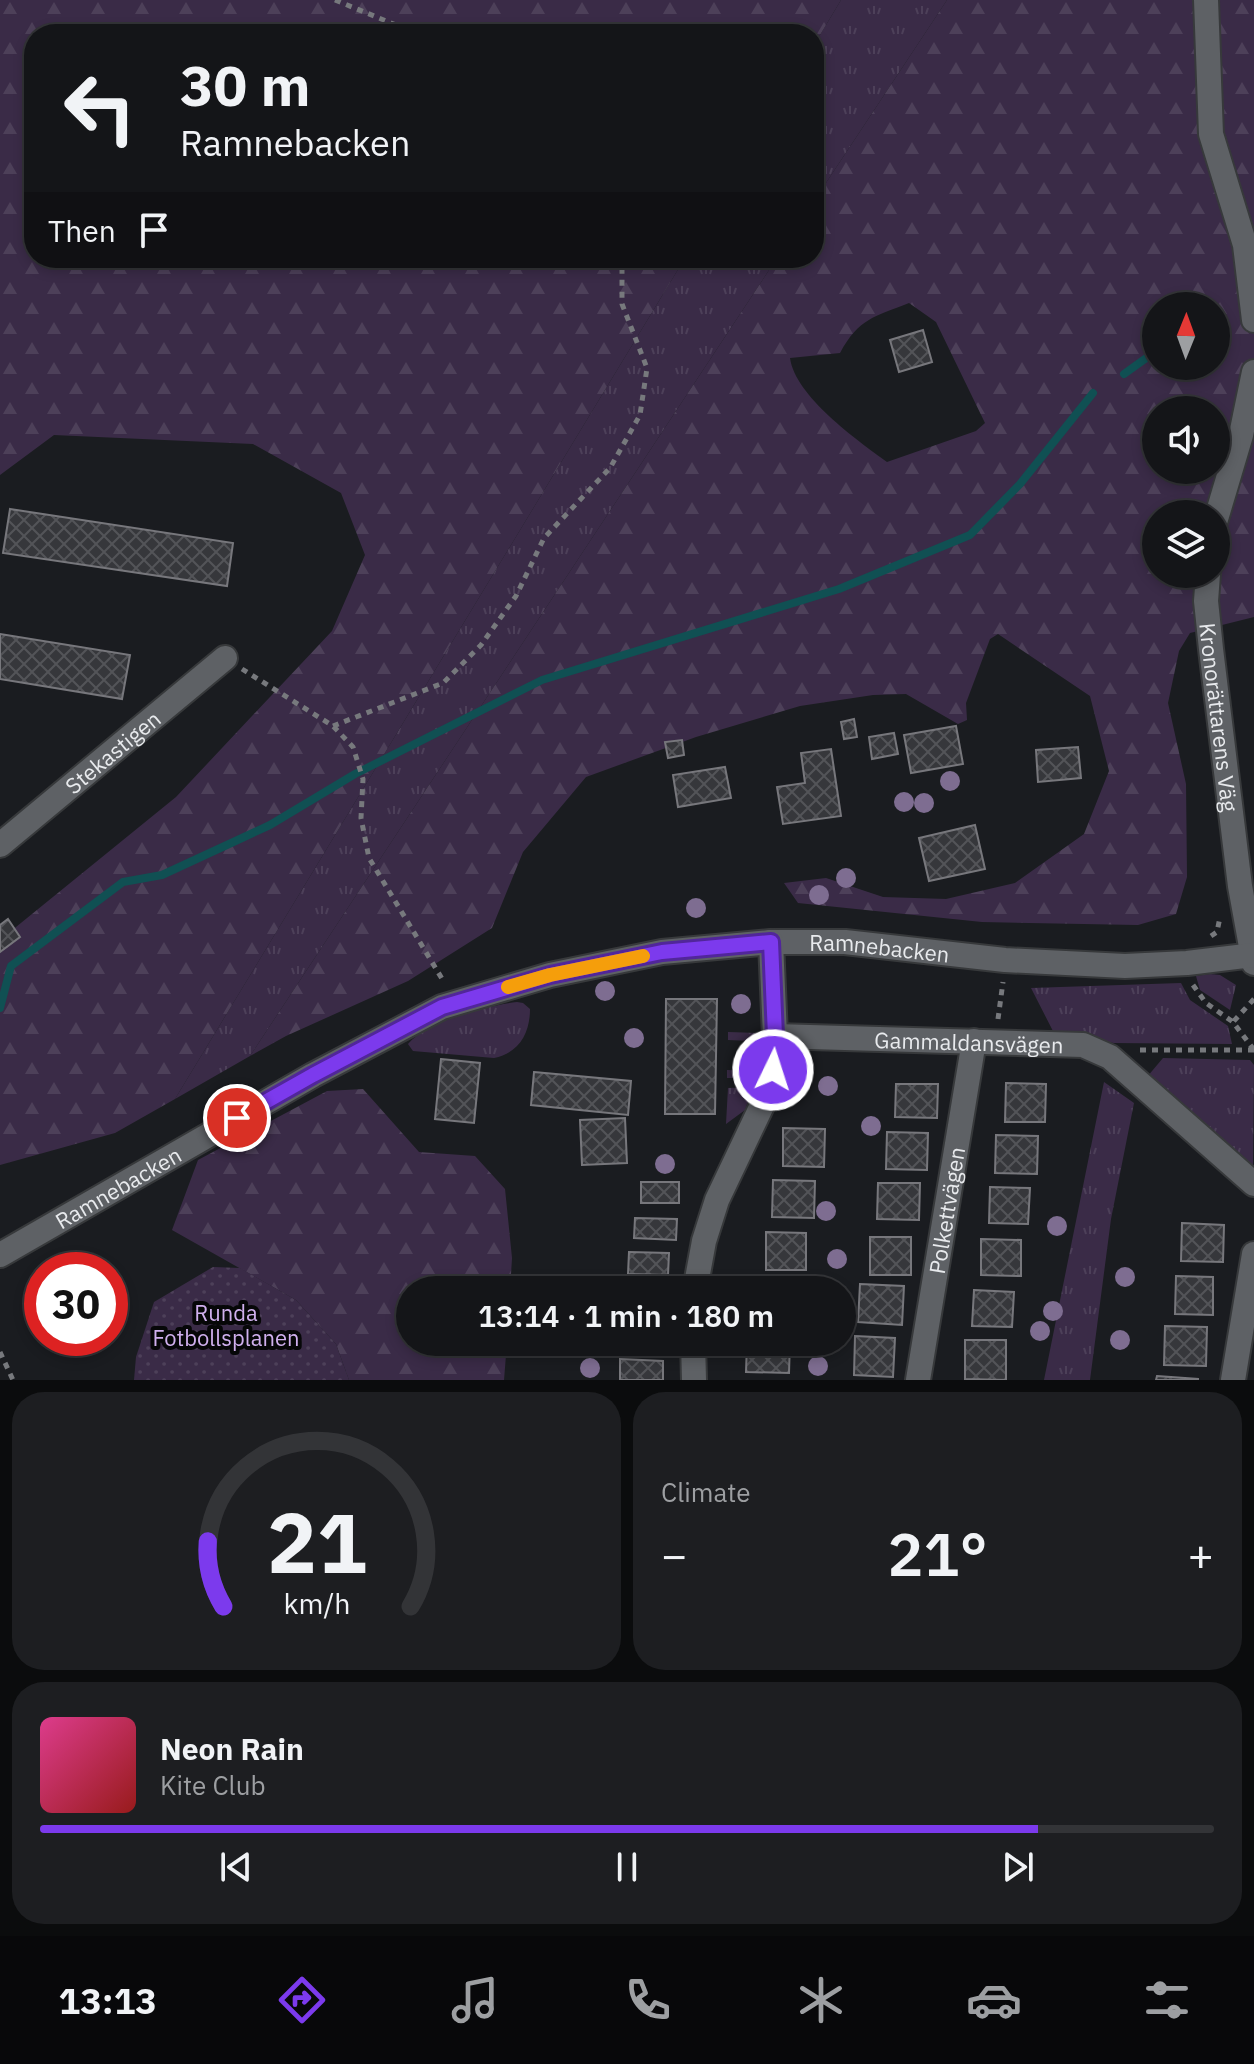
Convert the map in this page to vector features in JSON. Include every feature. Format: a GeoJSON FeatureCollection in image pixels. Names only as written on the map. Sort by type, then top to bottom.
{"type":"FeatureCollection","features":[{"type":"Feature","properties":{"kind":"street"},"geometry":{"type":"LineString","coordinates":[[1206,0],[1211,134],[1245,245],[1254,320]]}},
{"type":"Feature","properties":{"kind":"street"},"geometry":{"type":"LineString","coordinates":[[1222,500],[1241,435],[1254,372]]}},
{"type":"Feature","properties":{"kind":"street","name":"Kronorättarens Väg"},"geometry":{"type":"LineString","coordinates":[[1207,588],[1209,633],[1241,890],[1253,958]]}},
{"type":"Feature","properties":{"kind":"street","name":"Stekastigen"},"geometry":{"type":"LineString","coordinates":[[0,845],[225,658]]}},
{"type":"Feature","properties":{"kind":"street"},"geometry":{"type":"LineString","coordinates":[[698,1276],[704,1241],[717,1200],[767,1095],[775,1036],[771,942]]}},
{"type":"Feature","properties":{"kind":"street","name":"Ramnebacken"},"geometry":{"type":"LineString","coordinates":[[0,1255],[313,1075],[442,1007],[550,975],[662,952],[771,942],[845,942],[1005,960],[1125,966],[1253,958]]}},
{"type":"Feature","properties":{"kind":"street","name":"Gammaldansvägen"},"geometry":{"type":"LineString","coordinates":[[775,1036],[1083,1045],[1110,1057],[1254,1184]]}},
{"type":"Feature","properties":{"kind":"street","name":"Polkettvägen"},"geometry":{"type":"LineString","coordinates":[[918,1380],[974,1041]]}},
{"type":"Feature","properties":{"kind":"street"},"geometry":{"type":"LineString","coordinates":[[1233,1380],[1254,1254]]}},
{"type":"Feature","properties":{"kind":"street"},"geometry":{"type":"LineString","coordinates":[[693,1356],[694,1380]]}},
{"type":"Feature","properties":{"kind":"path"},"geometry":{"type":"LineString","coordinates":[[335,0],[394,24]]}},
{"type":"Feature","properties":{"kind":"path"},"geometry":{"type":"LineString","coordinates":[[333,726],[443,683],[481,645],[516,596],[544,538],[610,468],[640,415],[647,368],[622,304],[622,268]]}},
{"type":"Feature","properties":{"kind":"path"},"geometry":{"type":"LineString","coordinates":[[225,658],[333,726],[353,747],[363,779],[361,818],[369,858],[447,986]]}},
{"type":"Feature","properties":{"kind":"path"},"geometry":{"type":"LineString","coordinates":[[1204,940],[1217,932],[1221,893],[1241,890]]}},
{"type":"Feature","properties":{"kind":"path"},"geometry":{"type":"LineString","coordinates":[[999,1010],[1004,975]]}},
{"type":"Feature","properties":{"kind":"path"},"geometry":{"type":"LineString","coordinates":[[1190,979],[1206,1003],[1233,1022],[1254,1050]]}},
{"type":"Feature","properties":{"kind":"path"},"geometry":{"type":"LineString","coordinates":[[1233,1022],[1254,999]]}},
{"type":"Feature","properties":{"kind":"path"},"geometry":{"type":"LineString","coordinates":[[1131,1050],[1254,1050]]}},
{"type":"Feature","properties":{"kind":"path"},"geometry":{"type":"LineString","coordinates":[[0,1352],[13,1380]]}},
{"type":"Feature","properties":{"kind":"green space"},"geometry":{"type":"Polygon","coordinates":[[[0,0],[841,0],[824,28],[824,24],[24,24],[24,268],[679,268],[175,1099],[115,1133],[0,1165],[0,940],[176,797],[332,631],[365,555],[341,493],[253,444],[54,435],[0,475],[0,0]]]}},
{"type":"Feature","properties":{"kind":"green space"},"geometry":{"type":"Polygon","coordinates":[[[841,0],[947,0],[824,186],[824,28],[841,0]]]}},
{"type":"Feature","properties":{"kind":"green space"},"geometry":{"type":"Polygon","coordinates":[[[947,0],[1254,0],[1254,617],[1190,633],[1179,651],[1168,703],[1186,784],[1187,877],[1176,914],[1138,925],[982,922],[798,903],[784,883],[826,878],[883,897],[946,899],[1015,883],[1084,834],[1109,771],[1090,696],[998,634],[990,639],[966,703],[967,720],[958,724],[906,694],[873,695],[800,706],[696,737],[586,777],[523,852],[492,928],[408,981],[286,1036],[250,1056],[770,268],[824,268],[824,186],[947,0]],[[909,303],[861,325],[840,353],[790,358],[794,372],[829,416],[887,462],[976,431],[985,423],[936,322],[909,303]]]}},
{"type":"Feature","properties":{"kind":"green space"},"geometry":{"type":"Polygon","coordinates":[[[679,268],[770,268],[250,1056],[175,1099],[679,268]]]}},
{"type":"Feature","properties":{"kind":"green space"},"geometry":{"type":"Polygon","coordinates":[[[1220,975],[1236,985],[1230,1010],[1200,990],[1196,976],[1220,975]]]}},
{"type":"Feature","properties":{"kind":"green space"},"geometry":{"type":"Polygon","coordinates":[[[1181,983],[1190,1000],[1228,1026],[1232,1044],[1114,1043],[1055,1035],[1031,988],[1181,983]]]}},
{"type":"Feature","properties":{"kind":"green space"},"geometry":{"type":"Polygon","coordinates":[[[517,1002],[530,1009],[528,1026],[516,1047],[503,1055],[494,1058],[413,1051],[408,1044],[417,1035],[443,1021],[517,1002]]]}},
{"type":"Feature","properties":{"kind":"green space"},"geometry":{"type":"Polygon","coordinates":[[[728,1032],[758,1033],[756,1078],[727,1078],[727,1070],[750,1071],[751,1041],[728,1040],[728,1032]]]}},
{"type":"Feature","properties":{"kind":"green space"},"geometry":{"type":"Polygon","coordinates":[[[1163,1058],[1250,1060],[1254,1065],[1253,1167],[1147,1077],[1163,1058]]]}},
{"type":"Feature","properties":{"kind":"green space"},"geometry":{"type":"Polygon","coordinates":[[[1104,1082],[1134,1103],[1111,1219],[1090,1380],[1044,1380],[1104,1082]]]}},
{"type":"Feature","properties":{"kind":"green space"},"geometry":{"type":"Polygon","coordinates":[[[753,1087],[745,1110],[726,1124],[728,1088],[753,1087]]]}},
{"type":"Feature","properties":{"kind":"green space"},"geometry":{"type":"Polygon","coordinates":[[[363,1089],[419,1152],[475,1156],[505,1189],[511,1276],[396,1276],[396,1356],[506,1356],[504,1380],[349,1380],[336,1344],[296,1300],[172,1230],[198,1160],[327,1091],[363,1089]]]}},
{"type":"Feature","properties":{"kind":"green space","name":"Runda Fotbollsplanen"},"geometry":{"type":"Polygon","coordinates":[[[213,1267],[240,1268],[296,1300],[336,1344],[349,1380],[134,1380],[136,1357],[154,1302],[213,1267]]]}},
{"type":"Feature","properties":{"kind":"building"},"geometry":{"type":"Polygon","coordinates":[[[923,330],[932,362],[899,372],[890,340],[923,330]]]}},
{"type":"Feature","properties":{"kind":"building"},"geometry":{"type":"Polygon","coordinates":[[[10,509],[233,543],[227,586],[3,553],[10,509]]]}},
{"type":"Feature","properties":{"kind":"building"},"geometry":{"type":"Polygon","coordinates":[[[0,634],[130,655],[122,699],[0,679],[0,634]]]}},
{"type":"Feature","properties":{"kind":"building"},"geometry":{"type":"Polygon","coordinates":[[[854,719],[857,737],[844,739],[841,722],[854,719]]]}},
{"type":"Feature","properties":{"kind":"building"},"geometry":{"type":"Polygon","coordinates":[[[956,726],[963,764],[911,773],[904,735],[956,726]]]}},
{"type":"Feature","properties":{"kind":"building"},"geometry":{"type":"Polygon","coordinates":[[[894,733],[898,754],[872,759],[869,737],[894,733]]]}},
{"type":"Feature","properties":{"kind":"building"},"geometry":{"type":"Polygon","coordinates":[[[682,740],[684,755],[668,758],[665,742],[682,740]]]}},
{"type":"Feature","properties":{"kind":"building"},"geometry":{"type":"Polygon","coordinates":[[[1078,747],[1081,778],[1038,782],[1036,750],[1078,747]]]}},
{"type":"Feature","properties":{"kind":"building"},"geometry":{"type":"Polygon","coordinates":[[[831,749],[841,816],[783,824],[777,787],[805,783],[801,753],[831,749]]]}},
{"type":"Feature","properties":{"kind":"building"},"geometry":{"type":"Polygon","coordinates":[[[725,767],[731,798],[678,807],[673,775],[725,767]]]}},
{"type":"Feature","properties":{"kind":"building"},"geometry":{"type":"Polygon","coordinates":[[[975,825],[985,869],[929,881],[919,838],[975,825]]]}},
{"type":"Feature","properties":{"kind":"building"},"geometry":{"type":"Polygon","coordinates":[[[8,919],[20,937],[0,952],[0,925],[8,919]]]}},
{"type":"Feature","properties":{"kind":"building"},"geometry":{"type":"Polygon","coordinates":[[[666,999],[717,999],[715,1114],[665,1114],[666,999]]]}},
{"type":"Feature","properties":{"kind":"building"},"geometry":{"type":"Polygon","coordinates":[[[441,1059],[480,1063],[474,1123],[435,1119],[441,1059]]]}},
{"type":"Feature","properties":{"kind":"building"},"geometry":{"type":"Polygon","coordinates":[[[534,1072],[631,1081],[628,1115],[531,1105],[534,1072]]]}},
{"type":"Feature","properties":{"kind":"building"},"geometry":{"type":"Polygon","coordinates":[[[1006,1083],[1046,1084],[1045,1122],[1005,1122],[1006,1083]]]}},
{"type":"Feature","properties":{"kind":"building"},"geometry":{"type":"Polygon","coordinates":[[[896,1084],[938,1084],[937,1118],[895,1117],[896,1084]]]}},
{"type":"Feature","properties":{"kind":"building"},"geometry":{"type":"Polygon","coordinates":[[[625,1118],[627,1163],[582,1165],[580,1120],[625,1118]]]}},
{"type":"Feature","properties":{"kind":"building"},"geometry":{"type":"Polygon","coordinates":[[[783,1128],[825,1129],[824,1167],[783,1166],[783,1128]]]}},
{"type":"Feature","properties":{"kind":"building"},"geometry":{"type":"Polygon","coordinates":[[[887,1132],[928,1133],[927,1170],[886,1169],[887,1132]]]}},
{"type":"Feature","properties":{"kind":"building"},"geometry":{"type":"Polygon","coordinates":[[[996,1135],[1038,1136],[1037,1174],[995,1173],[996,1135]]]}},
{"type":"Feature","properties":{"kind":"building"},"geometry":{"type":"Polygon","coordinates":[[[773,1180],[815,1181],[814,1218],[772,1217],[773,1180]]]}},
{"type":"Feature","properties":{"kind":"building"},"geometry":{"type":"Polygon","coordinates":[[[641,1182],[679,1182],[679,1203],[641,1203],[641,1182]]]}},
{"type":"Feature","properties":{"kind":"building"},"geometry":{"type":"Polygon","coordinates":[[[878,1183],[920,1183],[919,1220],[877,1219],[878,1183]]]}},
{"type":"Feature","properties":{"kind":"building"},"geometry":{"type":"Polygon","coordinates":[[[990,1187],[1030,1188],[1028,1224],[989,1223],[990,1187]]]}},
{"type":"Feature","properties":{"kind":"building"},"geometry":{"type":"Polygon","coordinates":[[[635,1218],[677,1219],[676,1240],[634,1238],[635,1218]]]}},
{"type":"Feature","properties":{"kind":"building"},"geometry":{"type":"Polygon","coordinates":[[[1182,1223],[1224,1225],[1223,1262],[1181,1261],[1182,1223]]]}},
{"type":"Feature","properties":{"kind":"building"},"geometry":{"type":"Polygon","coordinates":[[[766,1232],[806,1233],[806,1270],[766,1270],[766,1232]]]}},
{"type":"Feature","properties":{"kind":"building"},"geometry":{"type":"Polygon","coordinates":[[[870,1237],[911,1237],[911,1275],[870,1275],[870,1237]]]}},
{"type":"Feature","properties":{"kind":"building"},"geometry":{"type":"Polygon","coordinates":[[[981,1239],[1021,1240],[1021,1276],[981,1275],[981,1239]]]}},
{"type":"Feature","properties":{"kind":"building"},"geometry":{"type":"Polygon","coordinates":[[[629,1252],[669,1253],[668,1275],[628,1274],[629,1252]]]}},
{"type":"Feature","properties":{"kind":"building"},"geometry":{"type":"Polygon","coordinates":[[[1176,1276],[1213,1277],[1213,1315],[1175,1314],[1176,1276]]]}},
{"type":"Feature","properties":{"kind":"building"},"geometry":{"type":"Polygon","coordinates":[[[860,1284],[904,1286],[902,1325],[858,1322],[860,1284]]]}},
{"type":"Feature","properties":{"kind":"building"},"geometry":{"type":"Polygon","coordinates":[[[974,1290],[1014,1292],[1012,1327],[972,1326],[974,1290]]]}},
{"type":"Feature","properties":{"kind":"building"},"geometry":{"type":"Polygon","coordinates":[[[1165,1326],[1207,1327],[1206,1366],[1164,1365],[1165,1326]]]}},
{"type":"Feature","properties":{"kind":"building"},"geometry":{"type":"Polygon","coordinates":[[[856,1336],[895,1338],[893,1377],[854,1375],[856,1336]]]}},
{"type":"Feature","properties":{"kind":"building"},"geometry":{"type":"Polygon","coordinates":[[[965,1340],[1006,1340],[1006,1380],[965,1379],[965,1340]]]}},
{"type":"Feature","properties":{"kind":"building"},"geometry":{"type":"Polygon","coordinates":[[[747,1356],[790,1356],[789,1373],[746,1372],[747,1356]]]}},
{"type":"Feature","properties":{"kind":"building"},"geometry":{"type":"Polygon","coordinates":[[[620,1359],[663,1361],[663,1380],[620,1380],[620,1359]]]}},
{"type":"Feature","properties":{"kind":"building"},"geometry":{"type":"Polygon","coordinates":[[[1157,1376],[1198,1379],[1198,1380],[1156,1380],[1157,1376]]]}},
{"type":"Feature","properties":{"kind":"waterway"},"geometry":{"type":"LineString","coordinates":[[1124,374],[1142,361]]}},
{"type":"Feature","properties":{"kind":"waterway"},"geometry":{"type":"LineString","coordinates":[[0,1008],[11,966],[123,882],[162,875],[270,825],[355,774],[542,680],[839,589],[970,535],[1020,484],[1093,393]]}},
{"type":"Feature","properties":{"kind":"slow traffic"},"geometry":{"type":"LineString","coordinates":[[508,987],[643,956]]}},
{"type":"Feature","properties":{"kind":"route"},"geometry":{"type":"LineString","coordinates":[[237,1118],[442,1007],[550,975],[662,952],[771,942],[775,1003],[773,1070]]}}]}
